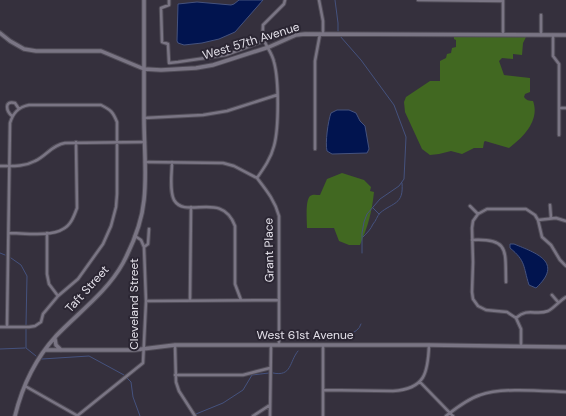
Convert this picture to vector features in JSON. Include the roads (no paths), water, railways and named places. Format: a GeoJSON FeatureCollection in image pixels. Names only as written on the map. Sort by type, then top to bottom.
{"type":"FeatureCollection","features":[{"type":"Feature","properties":{"kind":"main road"},"geometry":{"type":"LineString","coordinates":[[144,0],[145,162]]}},
{"type":"Feature","properties":{"kind":"main road","name":"West 57th Avenue"},"geometry":{"type":"LineString","coordinates":[[0,33],[24,49],[36,51],[101,51],[144,69],[172,70],[208,66],[268,47],[296,35],[322,33],[566,35]]}},
{"type":"Feature","properties":{"kind":"main road","name":"Taft Street"},"geometry":{"type":"LineString","coordinates":[[15,416],[25,386],[45,350],[69,324],[93,302],[123,263],[141,218],[144,200],[145,162]]}},
{"type":"Feature","properties":{"kind":"main road"},"geometry":{"type":"LineString","coordinates":[[55,338],[56,345],[62,350]]}},
{"type":"Feature","properties":{"kind":"main road","name":"West 61st Avenue"},"geometry":{"type":"LineString","coordinates":[[45,350],[144,349],[175,345],[323,344],[566,347]]}},
{"type":"Feature","properties":{"kind":"street"},"geometry":{"type":"LineString","coordinates":[[169,0],[169,5],[161,8],[162,42],[168,44],[169,63],[226,55],[296,29]]}},
{"type":"Feature","properties":{"kind":"street"},"geometry":{"type":"LineString","coordinates":[[145,162],[223,163],[234,166],[257,178],[270,157],[275,144],[278,111],[277,73],[274,60],[264,40],[264,22],[284,4],[285,0]]}},
{"type":"Feature","properties":{"kind":"street"},"geometry":{"type":"LineString","coordinates":[[315,149],[315,62],[322,33],[319,0]]}},
{"type":"Feature","properties":{"kind":"street"},"geometry":{"type":"LineString","coordinates":[[418,0],[503,0],[503,34]]}},
{"type":"Feature","properties":{"kind":"street"},"geometry":{"type":"LineString","coordinates":[[541,15],[541,35]]}},
{"type":"Feature","properties":{"kind":"street"},"geometry":{"type":"LineString","coordinates":[[553,35],[553,56],[559,64],[559,135]]}},
{"type":"Feature","properties":{"kind":"street"},"geometry":{"type":"LineString","coordinates":[[144,118],[203,115],[228,111],[277,95]]}},
{"type":"Feature","properties":{"kind":"street"},"geometry":{"type":"LineString","coordinates":[[12,116],[7,110],[8,104],[11,102],[15,103],[18,110]]}},
{"type":"Feature","properties":{"kind":"street"},"geometry":{"type":"LineString","coordinates":[[0,327],[7,327],[29,327],[35,326],[40,322],[43,314],[58,296],[78,279],[103,244],[116,207],[117,194],[117,122],[113,112],[107,108],[101,106],[29,105],[22,107],[12,116],[10,123],[7,327]]}},
{"type":"Feature","properties":{"kind":"street"},"geometry":{"type":"LineString","coordinates":[[558,108],[566,108]]}},
{"type":"Feature","properties":{"kind":"street"},"geometry":{"type":"LineString","coordinates":[[9,233],[55,232],[63,229],[73,218],[77,208],[76,142]]}},
{"type":"Feature","properties":{"kind":"street"},"geometry":{"type":"LineString","coordinates":[[0,166],[19,166],[36,161],[56,146],[64,143],[145,142]]}},
{"type":"Feature","properties":{"kind":"street"},"geometry":{"type":"LineString","coordinates":[[172,162],[172,191],[177,204],[190,207],[219,207],[232,219],[235,226],[234,278],[241,300]]}},
{"type":"Feature","properties":{"kind":"street","name":"Grant Place"},"geometry":{"type":"LineString","coordinates":[[257,178],[276,205],[278,216],[279,345]]}},
{"type":"Feature","properties":{"kind":"street"},"geometry":{"type":"LineString","coordinates":[[550,205],[551,218]]}},
{"type":"Feature","properties":{"kind":"street"},"geometry":{"type":"LineString","coordinates":[[470,206],[478,214]]}},
{"type":"Feature","properties":{"kind":"street"},"geometry":{"type":"LineString","coordinates":[[190,207],[190,300]]}},
{"type":"Feature","properties":{"kind":"street"},"geometry":{"type":"LineString","coordinates":[[521,346],[521,329],[516,318],[507,312],[486,310],[475,303],[472,292],[472,224],[478,214],[487,209],[522,209],[533,213],[538,220],[542,237],[551,245],[560,260],[566,266]]}},
{"type":"Feature","properties":{"kind":"street"},"geometry":{"type":"LineString","coordinates":[[538,220],[558,218],[566,221]]}},
{"type":"Feature","properties":{"kind":"street"},"geometry":{"type":"LineString","coordinates":[[144,247],[148,244],[149,229]]}},
{"type":"Feature","properties":{"kind":"street"},"geometry":{"type":"LineString","coordinates":[[47,233],[47,274],[49,284],[58,296]]}},
{"type":"Feature","properties":{"kind":"street","name":"Cleveland Street"},"geometry":{"type":"LineString","coordinates":[[78,416],[143,363],[146,301],[144,247],[141,240],[135,236]]}},
{"type":"Feature","properties":{"kind":"street"},"geometry":{"type":"LineString","coordinates":[[472,240],[491,240],[500,245],[505,255],[506,282]]}},
{"type":"Feature","properties":{"kind":"street"},"geometry":{"type":"LineString","coordinates":[[552,295],[558,302]]}},
{"type":"Feature","properties":{"kind":"street"},"geometry":{"type":"LineString","coordinates":[[516,318],[520,314],[526,312],[547,311],[566,297]]}},
{"type":"Feature","properties":{"kind":"street"},"geometry":{"type":"LineString","coordinates":[[146,301],[279,300]]}},
{"type":"Feature","properties":{"kind":"street"},"geometry":{"type":"LineString","coordinates":[[323,344],[323,416]]}},
{"type":"Feature","properties":{"kind":"street"},"geometry":{"type":"LineString","coordinates":[[175,345],[175,375],[179,391],[195,416]]}},
{"type":"Feature","properties":{"kind":"street"},"geometry":{"type":"LineString","coordinates":[[270,416],[271,345]]}},
{"type":"Feature","properties":{"kind":"street"},"geometry":{"type":"LineString","coordinates":[[323,390],[403,390],[420,382],[427,369],[429,345]]}},
{"type":"Feature","properties":{"kind":"street"},"geometry":{"type":"LineString","coordinates":[[175,375],[243,375],[270,368]]}},
{"type":"Feature","properties":{"kind":"street"},"geometry":{"type":"LineString","coordinates":[[420,382],[453,416]]}},
{"type":"Feature","properties":{"kind":"street"},"geometry":{"type":"LineString","coordinates":[[25,386],[78,416]]}},
{"type":"Feature","properties":{"kind":"street"},"geometry":{"type":"LineString","coordinates":[[446,416],[466,401],[495,391],[566,392]]}},
{"type":"Feature","properties":{"kind":"street"},"geometry":{"type":"LineString","coordinates":[[252,416],[270,405]]}},
{"type":"Feature","properties":{"kind":"waterway"},"geometry":{"type":"LineString","coordinates":[[335,0],[338,31]]}},
{"type":"Feature","properties":{"kind":"waterway"},"geometry":{"type":"LineString","coordinates":[[340,36],[361,60],[394,105],[406,137],[404,179],[399,186],[380,199],[367,214],[362,233],[362,253]]}},
{"type":"Feature","properties":{"kind":"waterway"},"geometry":{"type":"LineString","coordinates":[[363,237],[380,213],[397,202],[401,195],[402,183]]}},
{"type":"Feature","properties":{"kind":"waterway"},"geometry":{"type":"LineString","coordinates":[[373,208],[379,214]]}},
{"type":"Feature","properties":{"kind":"waterway"},"geometry":{"type":"LineString","coordinates":[[0,253],[5,255]]}},
{"type":"Feature","properties":{"kind":"waterway"},"geometry":{"type":"LineString","coordinates":[[11,258],[21,265],[27,276],[26,325]]}},
{"type":"Feature","properties":{"kind":"waterway"},"geometry":{"type":"LineString","coordinates":[[329,340],[329,338],[332,337],[353,333],[357,331],[361,324]]}},
{"type":"Feature","properties":{"kind":"waterway"},"geometry":{"type":"LineString","coordinates":[[26,329],[26,348],[36,356]]}},
{"type":"Feature","properties":{"kind":"waterway"},"geometry":{"type":"LineString","coordinates":[[0,349],[25,348]]}},
{"type":"Feature","properties":{"kind":"waterway"},"geometry":{"type":"LineString","coordinates":[[273,373],[279,374],[287,371],[298,351]]}},
{"type":"Feature","properties":{"kind":"waterway"},"geometry":{"type":"LineString","coordinates":[[42,359],[89,356],[124,375]]}},
{"type":"Feature","properties":{"kind":"waterway"},"geometry":{"type":"LineString","coordinates":[[196,414],[223,403],[243,390],[252,375],[269,373]]}},
{"type":"Feature","properties":{"kind":"waterway"},"geometry":{"type":"LineString","coordinates":[[127,378],[131,382],[133,397],[140,416]]}}]}
